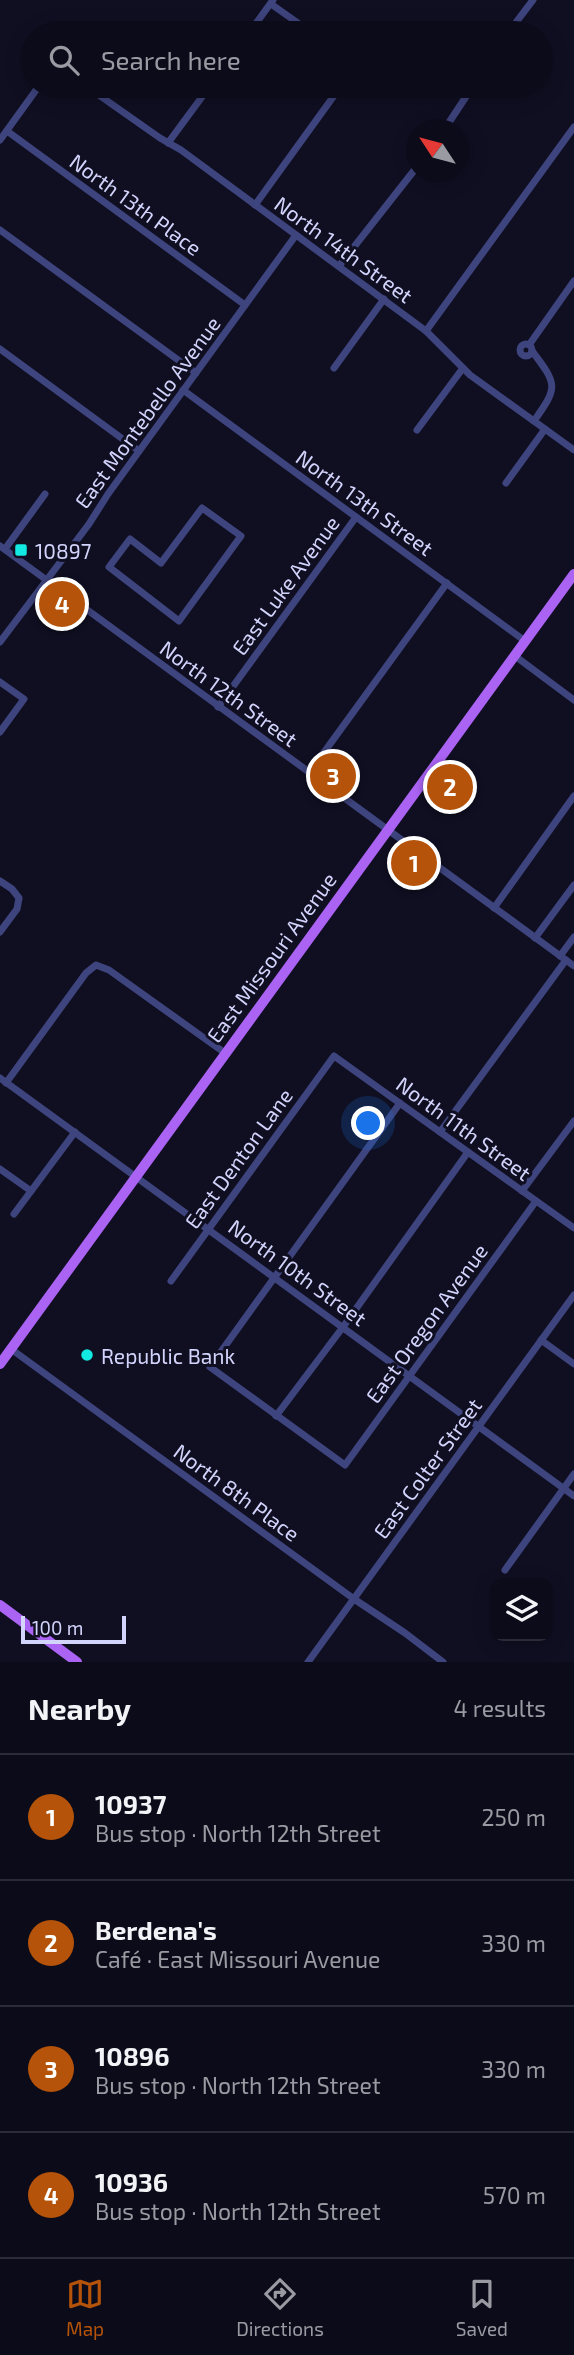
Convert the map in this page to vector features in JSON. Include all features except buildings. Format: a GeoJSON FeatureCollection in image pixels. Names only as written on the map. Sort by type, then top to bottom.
{"type":"FeatureCollection","features":[{"type":"Feature","properties":{"kind":"main road","name":"East Missouri Avenue"},"geometry":{"type":"LineString","coordinates":[[0,1364],[574,574]]}},
{"type":"Feature","properties":{"kind":"main road"},"geometry":{"type":"LineString","coordinates":[[0,1605],[77,1662]]}},
{"type":"Feature","properties":{"kind":"street"},"geometry":{"type":"LineString","coordinates":[[517,21],[533,0]]}},
{"type":"Feature","properties":{"kind":"street"},"geometry":{"type":"LineString","coordinates":[[258,21],[272,2],[297,21]]}},
{"type":"Feature","properties":{"kind":"street"},"geometry":{"type":"LineString","coordinates":[[0,141],[30,98]]}},
{"type":"Feature","properties":{"kind":"street","name":"North 14th Street"},"geometry":{"type":"LineString","coordinates":[[103,98],[384,299],[426,331],[463,368],[574,450]]}},
{"type":"Feature","properties":{"kind":"street"},"geometry":{"type":"LineString","coordinates":[[168,143],[201,98]]}},
{"type":"Feature","properties":{"kind":"street"},"geometry":{"type":"LineString","coordinates":[[255,205],[332,98]]}},
{"type":"Feature","properties":{"kind":"street"},"geometry":{"type":"LineString","coordinates":[[451,119],[465,98]]}},
{"type":"Feature","properties":{"kind":"street"},"geometry":{"type":"LineString","coordinates":[[426,331],[574,127]]}},
{"type":"Feature","properties":{"kind":"street","name":"North 13th Place"},"geometry":{"type":"LineString","coordinates":[[7,131],[245,305]]}},
{"type":"Feature","properties":{"kind":"street"},"geometry":{"type":"LineString","coordinates":[[339,267],[406,181]]}},
{"type":"Feature","properties":{"kind":"street"},"geometry":{"type":"LineString","coordinates":[[0,230],[196,373]]}},
{"type":"Feature","properties":{"kind":"street","name":"East Montebello Avenue"},"geometry":{"type":"LineString","coordinates":[[0,642],[89,524],[296,235]]}},
{"type":"Feature","properties":{"kind":"street"},"geometry":{"type":"LineString","coordinates":[[534,421],[551,397],[553,387],[547,370],[531,348],[574,281]]}},
{"type":"Feature","properties":{"kind":"street"},"geometry":{"type":"LineString","coordinates":[[334,368],[384,299]]}},
{"type":"Feature","properties":{"kind":"street"},"geometry":{"type":"LineString","coordinates":[[0,349],[139,451]]}},
{"type":"Feature","properties":{"kind":"street"},"geometry":{"type":"LineString","coordinates":[[417,430],[463,368]]}},
{"type":"Feature","properties":{"kind":"street","name":"North 13th Street"},"geometry":{"type":"LineString","coordinates":[[183,390],[525,641]]}},
{"type":"Feature","properties":{"kind":"street"},"geometry":{"type":"LineString","coordinates":[[506,483],[545,429]]}},
{"type":"Feature","properties":{"kind":"street"},"geometry":{"type":"LineString","coordinates":[[2,548],[45,494]]}},
{"type":"Feature","properties":{"kind":"street"},"geometry":{"type":"LineString","coordinates":[[202,508],[241,536],[180,621],[109,567],[130,539],[162,563],[202,508]]}},
{"type":"Feature","properties":{"kind":"street","name":"East Luke Avenue"},"geometry":{"type":"LineString","coordinates":[[218,707],[356,517]]}},
{"type":"Feature","properties":{"kind":"street","name":"North 12th Street"},"geometry":{"type":"LineString","coordinates":[[2,548],[574,966]]}},
{"type":"Feature","properties":{"kind":"street"},"geometry":{"type":"LineString","coordinates":[[309,773],[447,583]]}},
{"type":"Feature","properties":{"kind":"street"},"geometry":{"type":"LineString","coordinates":[[514,656],[574,700]]}},
{"type":"Feature","properties":{"kind":"street"},"geometry":{"type":"LineString","coordinates":[[0,682],[24,699],[0,732]]}},
{"type":"Feature","properties":{"kind":"street"},"geometry":{"type":"LineString","coordinates":[[494,908],[574,796]]}},
{"type":"Feature","properties":{"kind":"street"},"geometry":{"type":"LineString","coordinates":[[0,881],[19,898],[17,909],[0,932]]}},
{"type":"Feature","properties":{"kind":"street"},"geometry":{"type":"LineString","coordinates":[[535,938],[574,885]]}},
{"type":"Feature","properties":{"kind":"street"},"geometry":{"type":"LineString","coordinates":[[440,1132],[563,958],[574,937]]}},
{"type":"Feature","properties":{"kind":"street"},"geometry":{"type":"LineString","coordinates":[[3,1081],[86,973],[96,965],[109,970],[225,1053]]}},
{"type":"Feature","properties":{"kind":"street","name":"North 11th Street"},"geometry":{"type":"LineString","coordinates":[[334,1056],[574,1228]]}},
{"type":"Feature","properties":{"kind":"street","name":"East Denton Lane"},"geometry":{"type":"LineString","coordinates":[[171,1280],[334,1056]]}},
{"type":"Feature","properties":{"kind":"street","name":"North 10th Street"},"geometry":{"type":"LineString","coordinates":[[3,1081],[574,1496]]}},
{"type":"Feature","properties":{"kind":"street"},"geometry":{"type":"LineString","coordinates":[[400,1103],[210,1367],[276,1416],[468,1152]]}},
{"type":"Feature","properties":{"kind":"street"},"geometry":{"type":"LineString","coordinates":[[522,1191],[574,1121]]}},
{"type":"Feature","properties":{"kind":"street"},"geometry":{"type":"LineString","coordinates":[[14,1214],[75,1132]]}},
{"type":"Feature","properties":{"kind":"street"},"geometry":{"type":"LineString","coordinates":[[0,1168],[31,1191]]}},
{"type":"Feature","properties":{"kind":"street","name":"East Oregon Avenue"},"geometry":{"type":"LineString","coordinates":[[276,1416],[345,1465],[536,1201]]}},
{"type":"Feature","properties":{"kind":"street","name":"East Colter Street"},"geometry":{"type":"LineString","coordinates":[[308,1662],[574,1294]]}},
{"type":"Feature","properties":{"kind":"street"},"geometry":{"type":"LineString","coordinates":[[541,1340],[574,1364]]}},
{"type":"Feature","properties":{"kind":"street","name":"North 8th Place"},"geometry":{"type":"LineString","coordinates":[[11,1349],[443,1662]]}},
{"type":"Feature","properties":{"kind":"street"},"geometry":{"type":"LineString","coordinates":[[505,1570],[574,1474]]}},
{"type":"Feature","properties":{"kind":"place","name":"10897"},"geometry":{"type":"Point","coordinates":[21,550]}},
{"type":"Feature","properties":{"kind":"place","name":"10936"},"geometry":{"type":"Point","coordinates":[62,604]}},
{"type":"Feature","properties":{"kind":"place","name":"10896"},"geometry":{"type":"Point","coordinates":[333,776]}},
{"type":"Feature","properties":{"kind":"place","name":"Berdena's"},"geometry":{"type":"Point","coordinates":[450,787]}},
{"type":"Feature","properties":{"kind":"place","name":"10937"},"geometry":{"type":"Point","coordinates":[414,863]}},
{"type":"Feature","properties":{"kind":"place","name":"Republic Bank"},"geometry":{"type":"Point","coordinates":[87,1355]}}]}
